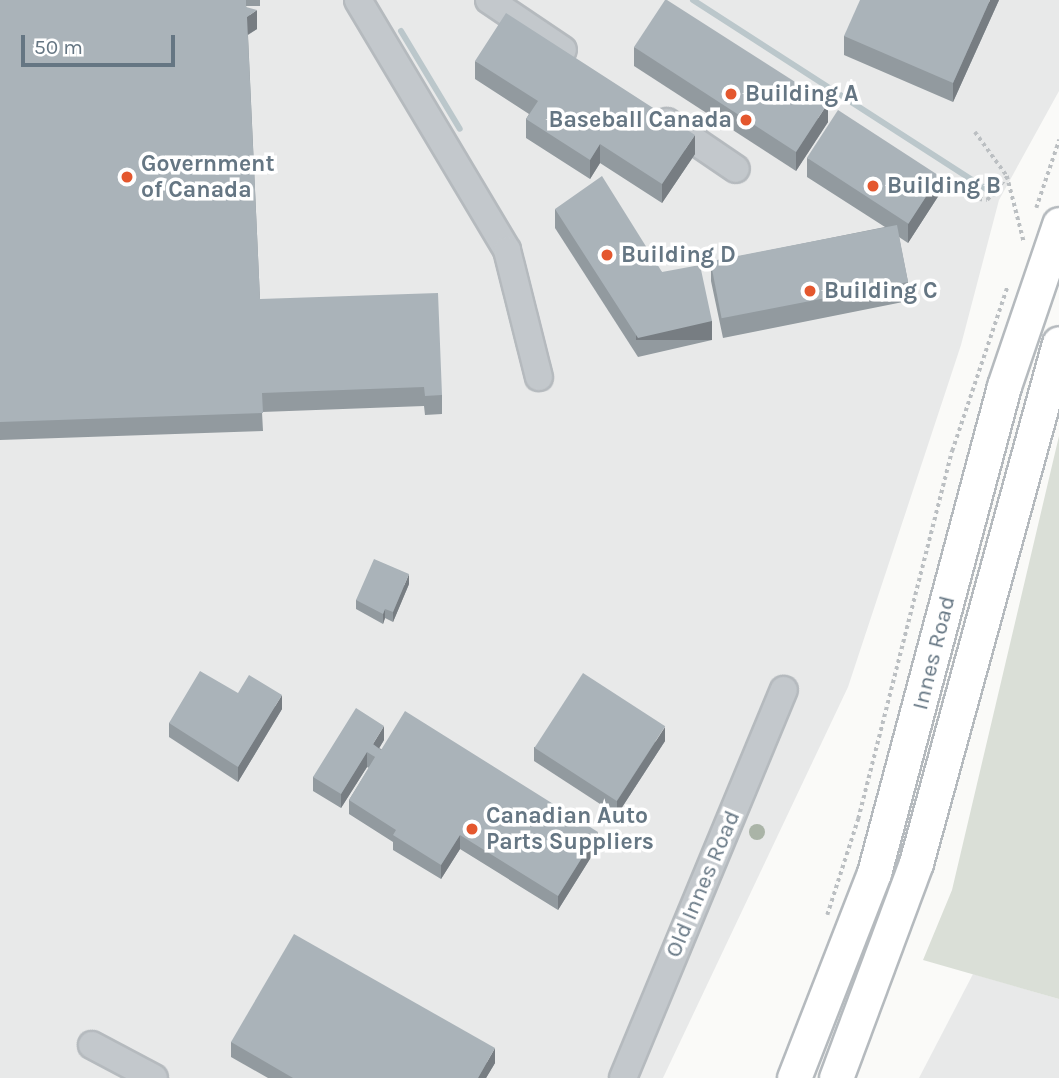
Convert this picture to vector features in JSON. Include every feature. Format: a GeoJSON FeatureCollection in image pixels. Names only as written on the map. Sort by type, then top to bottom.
{"type":"FeatureCollection","features":[{"type":"Feature","properties":{"kind":"main road","name":"Innes Road"},"geometry":{"type":"LineString","coordinates":[[794,1078],[874,873],[1001,397],[1040,225]]}},
{"type":"Feature","properties":{"kind":"main road","name":"Innes Road"},"geometry":{"type":"LineString","coordinates":[[836,1078],[916,863],[1059,343]]}},
{"type":"Feature","properties":{"kind":"street"},"geometry":{"type":"LineString","coordinates":[[358,0],[507,250],[539,377]]}},
{"type":"Feature","properties":{"kind":"street"},"geometry":{"type":"LineString","coordinates":[[489,0],[580,62]]}},
{"type":"Feature","properties":{"kind":"street"},"geometry":{"type":"LineString","coordinates":[[645,107],[736,169]]}},
{"type":"Feature","properties":{"kind":"street","name":"Old Innes Road"},"geometry":{"type":"LineString","coordinates":[[623,1078],[783,690]]}},
{"type":"Feature","properties":{"kind":"street"},"geometry":{"type":"LineString","coordinates":[[92,1045],[154,1078]]}},
{"type":"Feature","properties":{"kind":"path"},"geometry":{"type":"LineString","coordinates":[[975,132],[1007,176],[1025,244]]}},
{"type":"Feature","properties":{"kind":"path"},"geometry":{"type":"LineString","coordinates":[[1020,256],[1025,244],[1040,225],[1059,140]]}},
{"type":"Feature","properties":{"kind":"path"},"geometry":{"type":"LineString","coordinates":[[972,198],[987,200],[1007,176]]}},
{"type":"Feature","properties":{"kind":"path"},"geometry":{"type":"LineString","coordinates":[[824,922],[858,819],[952,451],[1010,280]]}},
{"type":"Feature","properties":{"kind":"shaded area"},"geometry":{"type":"Polygon","coordinates":[[[0,0],[1059,0],[1059,91],[999,200],[961,345],[848,687],[663,1078],[0,1078],[0,0]]]}},
{"type":"Feature","properties":{"kind":"shaded area"},"geometry":{"type":"Polygon","coordinates":[[[1059,436],[1059,999],[923,960],[952,890],[1059,436]]]}},
{"type":"Feature","properties":{"kind":"shaded area"},"geometry":{"type":"Polygon","coordinates":[[[973,974],[1059,999],[1059,1078],[919,1078],[973,974]]]}},
{"type":"Feature","properties":{"kind":"building","name":"Government of Canada"},"geometry":{"type":"Polygon","coordinates":[[[0,0],[246,0],[246,7],[257,10],[247,17],[260,299],[438,293],[442,395],[425,396],[424,387],[262,393],[263,413],[0,422],[0,0]]]}},
{"type":"Feature","properties":{"kind":"building","name":"Building A"},"geometry":{"type":"Polygon","coordinates":[[[665,0],[828,103],[796,152],[634,47],[665,0]]]}},
{"type":"Feature","properties":{"kind":"building"},"geometry":{"type":"Polygon","coordinates":[[[860,0],[990,0],[953,83],[844,36],[860,0]]]}},
{"type":"Feature","properties":{"kind":"building"},"geometry":{"type":"Polygon","coordinates":[[[506,13],[695,135],[662,184],[600,144],[590,160],[526,119],[538,101],[475,61],[506,13]]]}},
{"type":"Feature","properties":{"kind":"building","name":"Building B"},"geometry":{"type":"Polygon","coordinates":[[[838,110],[939,176],[908,224],[807,158],[838,110]]]}},
{"type":"Feature","properties":{"kind":"building","name":"Building D"},"geometry":{"type":"Polygon","coordinates":[[[602,176],[662,272],[700,265],[712,321],[638,338],[555,209],[602,176]]]}},
{"type":"Feature","properties":{"kind":"building","name":"Building C"},"geometry":{"type":"Polygon","coordinates":[[[897,225],[908,282],[722,318],[710,261],[897,225]]]}},
{"type":"Feature","properties":{"kind":"building"},"geometry":{"type":"Polygon","coordinates":[[[374,559],[409,574],[393,612],[385,609],[383,614],[356,600],[374,559]]]}},
{"type":"Feature","properties":{"kind":"building"},"geometry":{"type":"Polygon","coordinates":[[[200,671],[238,693],[249,675],[282,695],[238,767],[169,723],[200,671]]]}},
{"type":"Feature","properties":{"kind":"building"},"geometry":{"type":"Polygon","coordinates":[[[583,673],[665,726],[617,801],[535,748],[583,673]]]}},
{"type":"Feature","properties":{"kind":"building","name":"Canadian Auto Parts Suppliers"},"geometry":{"type":"Polygon","coordinates":[[[356,708],[384,726],[373,744],[381,750],[405,711],[598,832],[558,896],[460,835],[441,865],[393,835],[396,830],[349,800],[375,757],[367,752],[341,794],[313,777],[356,708]]]}},
{"type":"Feature","properties":{"kind":"building"},"geometry":{"type":"Polygon","coordinates":[[[294,934],[495,1048],[478,1078],[293,1078],[231,1042],[294,934]]]}},
{"type":"Feature","properties":{"kind":"waterway"},"geometry":{"type":"LineString","coordinates":[[693,0],[994,194]]}},
{"type":"Feature","properties":{"kind":"waterway"},"geometry":{"type":"LineString","coordinates":[[401,31],[460,129]]}},
{"type":"Feature","properties":{"kind":"place","name":"Building A"},"geometry":{"type":"Point","coordinates":[731,94]}},
{"type":"Feature","properties":{"kind":"place","name":"Baseball Canada"},"geometry":{"type":"Point","coordinates":[746,120]}},
{"type":"Feature","properties":{"kind":"place","name":"Government of Canada"},"geometry":{"type":"Point","coordinates":[127,177]}},
{"type":"Feature","properties":{"kind":"place","name":"Building B"},"geometry":{"type":"Point","coordinates":[873,186]}},
{"type":"Feature","properties":{"kind":"place","name":"Building D"},"geometry":{"type":"Point","coordinates":[607,255]}},
{"type":"Feature","properties":{"kind":"place","name":"Building C"},"geometry":{"type":"Point","coordinates":[810,291]}},
{"type":"Feature","properties":{"kind":"place","name":"Canadian Auto Parts Suppliers"},"geometry":{"type":"Point","coordinates":[472,829]}}]}
